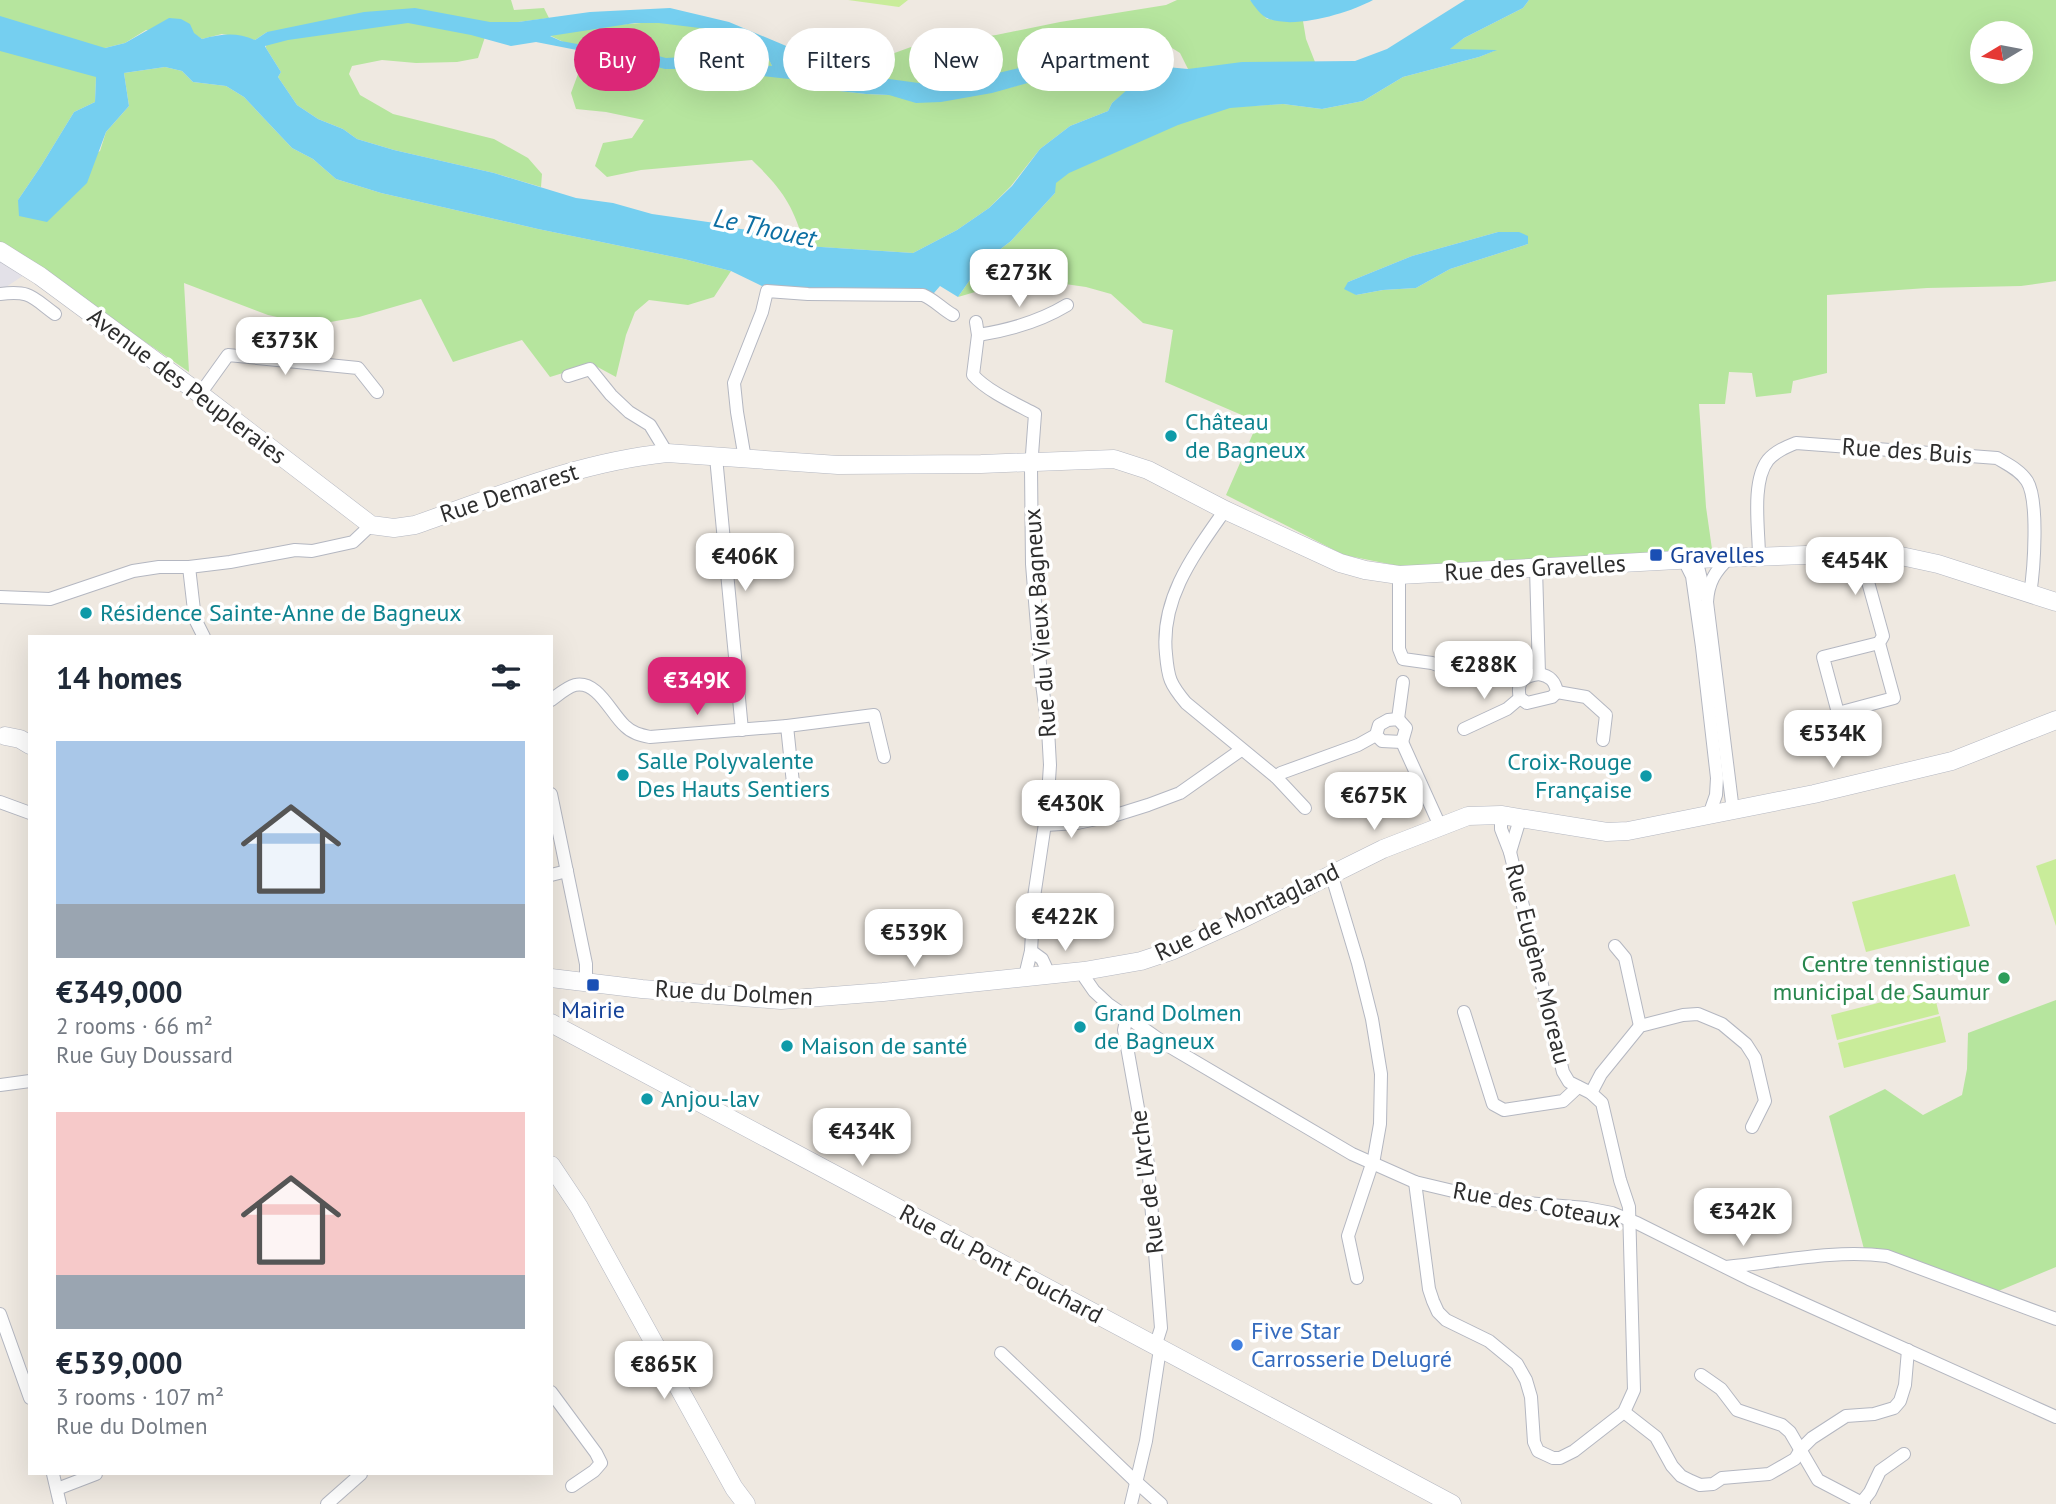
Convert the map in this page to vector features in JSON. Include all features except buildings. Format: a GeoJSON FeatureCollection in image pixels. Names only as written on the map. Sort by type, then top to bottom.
{"type":"FeatureCollection","features":[{"type":"Feature","properties":{"kind":"street","name":"Avenue des Peupleraies"},"geometry":{"type":"LineString","coordinates":[[0,251],[40,276],[200,394],[371,525]]}},
{"type":"Feature","properties":{"kind":"street"},"geometry":{"type":"LineString","coordinates":[[745,459],[734,383],[737,370],[753,337],[767,291],[923,295],[953,314]]}},
{"type":"Feature","properties":{"kind":"street"},"geometry":{"type":"LineString","coordinates":[[0,294],[19,292],[30,295],[55,314]]}},
{"type":"Feature","properties":{"kind":"street"},"geometry":{"type":"LineString","coordinates":[[975,321],[978,335],[1022,326],[1048,317],[1067,305]]}},
{"type":"Feature","properties":{"kind":"street","name":"Rue du Vieux Bagneux"},"geometry":{"type":"LineString","coordinates":[[978,335],[973,375],[1004,397],[1035,414],[1032,564],[1050,765],[1047,810],[1034,897],[1031,951],[1025,976]]}},
{"type":"Feature","properties":{"kind":"street"},"geometry":{"type":"LineString","coordinates":[[200,394],[228,355],[358,368],[377,392]]}},
{"type":"Feature","properties":{"kind":"street"},"geometry":{"type":"LineString","coordinates":[[568,376],[590,369],[611,396],[650,425],[667,453]]}},
{"type":"Feature","properties":{"kind":"street","name":"Rue des Buis"},"geometry":{"type":"LineString","coordinates":[[1759,557],[1758,482],[1769,460],[1779,451],[1796,443],[1997,458],[2012,466],[2027,480],[2033,498],[2034,574],[2030,594]]}},
{"type":"Feature","properties":{"kind":"street","name":"Rue Demarest"},"geometry":{"type":"LineString","coordinates":[[371,525],[394,528],[415,525],[575,469],[667,453],[838,465],[1032,463]]}},
{"type":"Feature","properties":{"kind":"street"},"geometry":{"type":"LineString","coordinates":[[716,457],[742,730]]}},
{"type":"Feature","properties":{"kind":"street","name":"Rue des Gravelles"},"geometry":{"type":"LineString","coordinates":[[1032,463],[1103,458],[1126,461],[1340,563],[1399,575],[1690,559],[1860,553],[1901,556],[1938,564],[2056,602]]}},
{"type":"Feature","properties":{"kind":"street"},"geometry":{"type":"LineString","coordinates":[[1225,510],[1198,547],[1184,572],[1165,623],[1168,676],[1186,703],[1276,777],[1305,808]]}},
{"type":"Feature","properties":{"kind":"street"},"geometry":{"type":"LineString","coordinates":[[0,597],[50,599],[133,571],[189,566],[295,550],[312,551],[351,543],[371,525]]}},
{"type":"Feature","properties":{"kind":"street"},"geometry":{"type":"LineString","coordinates":[[1860,553],[1883,636],[1879,643],[1894,698],[1838,713],[1823,657],[1879,643]]}},
{"type":"Feature","properties":{"kind":"street"},"geometry":{"type":"LineString","coordinates":[[1722,813],[1707,587],[1718,567],[1729,558]]}},
{"type":"Feature","properties":{"kind":"street"},"geometry":{"type":"LineString","coordinates":[[1690,559],[1707,602]]}},
{"type":"Feature","properties":{"kind":"street"},"geometry":{"type":"LineString","coordinates":[[1690,559],[1722,813]]}},
{"type":"Feature","properties":{"kind":"street"},"geometry":{"type":"LineString","coordinates":[[189,566],[195,619],[203,635]]}},
{"type":"Feature","properties":{"kind":"street"},"geometry":{"type":"LineString","coordinates":[[1536,568],[1539,674]]}},
{"type":"Feature","properties":{"kind":"street"},"geometry":{"type":"LineString","coordinates":[[1399,575],[1399,649],[1404,659],[1433,663],[1460,673]]}},
{"type":"Feature","properties":{"kind":"street"},"geometry":{"type":"LineString","coordinates":[[1539,674],[1547,675],[1556,684],[1557,692],[1552,697],[1527,703],[1520,698],[1518,689],[1522,681],[1529,676],[1539,674]]}},
{"type":"Feature","properties":{"kind":"street"},"geometry":{"type":"LineString","coordinates":[[1403,682],[1398,719],[1406,728],[1402,742],[1440,826]]}},
{"type":"Feature","properties":{"kind":"street"},"geometry":{"type":"LineString","coordinates":[[553,699],[573,685],[585,685],[596,692],[623,725],[639,735],[650,737],[787,726],[874,715],[884,757]]}},
{"type":"Feature","properties":{"kind":"street"},"geometry":{"type":"LineString","coordinates":[[1557,692],[1586,697],[1606,715],[1603,740]]}},
{"type":"Feature","properties":{"kind":"street"},"geometry":{"type":"LineString","coordinates":[[1464,729],[1507,709],[1520,698]]}},
{"type":"Feature","properties":{"kind":"street"},"geometry":{"type":"LineString","coordinates":[[1276,777],[1358,745],[1376,735],[1379,725],[1398,719]]}},
{"type":"Feature","properties":{"kind":"street","name":"Rue de Montagland"},"geometry":{"type":"LineString","coordinates":[[1084,971],[1141,961],[1171,951],[1242,919],[1331,873],[1468,816],[1500,815],[1607,832],[1628,831],[1814,794],[1952,761],[2056,720]]}},
{"type":"Feature","properties":{"kind":"street"},"geometry":{"type":"LineString","coordinates":[[787,726],[794,793]]}},
{"type":"Feature","properties":{"kind":"street"},"geometry":{"type":"LineString","coordinates":[[2,734],[28,744]]}},
{"type":"Feature","properties":{"kind":"street"},"geometry":{"type":"LineString","coordinates":[[1376,735],[1382,741],[1402,742]]}},
{"type":"Feature","properties":{"kind":"street"},"geometry":{"type":"LineString","coordinates":[[1045,825],[1077,823],[1116,815],[1180,793],[1241,750]]}},
{"type":"Feature","properties":{"kind":"street"},"geometry":{"type":"LineString","coordinates":[[0,802],[28,812]]}},
{"type":"Feature","properties":{"kind":"street"},"geometry":{"type":"LineString","coordinates":[[553,804],[586,964],[586,982]]}},
{"type":"Feature","properties":{"kind":"street"},"geometry":{"type":"LineString","coordinates":[[1047,810],[1091,819]]}},
{"type":"Feature","properties":{"kind":"street","name":"Rue Eugène Moreau"},"geometry":{"type":"LineString","coordinates":[[1500,815],[1501,829],[1510,852],[1563,1072],[1569,1082],[1591,1093],[1602,1103],[1629,1207],[1635,1379],[1634,1390],[1624,1412]]}},
{"type":"Feature","properties":{"kind":"street","name":"Rue Eugène Moreau"},"geometry":{"type":"LineString","coordinates":[[1510,852],[1520,819]]}},
{"type":"Feature","properties":{"kind":"street"},"geometry":{"type":"LineString","coordinates":[[553,874],[567,871]]}},
{"type":"Feature","properties":{"kind":"street"},"geometry":{"type":"LineString","coordinates":[[1331,873],[1373,1019],[1381,1074],[1380,1124],[1372,1164],[1348,1236],[1357,1278]]}},
{"type":"Feature","properties":{"kind":"street"},"geometry":{"type":"LineString","coordinates":[[1615,946],[1625,958],[1640,1026]]}},
{"type":"Feature","properties":{"kind":"street"},"geometry":{"type":"LineString","coordinates":[[1031,951],[1042,959],[1049,974]]}},
{"type":"Feature","properties":{"kind":"street","name":"Rue du Dolmen"},"geometry":{"type":"LineString","coordinates":[[553,978],[781,1000],[1084,971]]}},
{"type":"Feature","properties":{"kind":"street","name":"Rue des Coteaux"},"geometry":{"type":"LineString","coordinates":[[1084,971],[1094,991],[1108,1004],[1167,1045],[1331,1143],[1372,1164],[1415,1182],[1491,1200],[1586,1208],[1629,1219],[1752,1280],[2056,1417]]}},
{"type":"Feature","properties":{"kind":"street"},"geometry":{"type":"LineString","coordinates":[[1464,1012],[1493,1104],[1504,1110],[1563,1101],[1578,1087]]}},
{"type":"Feature","properties":{"kind":"street"},"geometry":{"type":"LineString","coordinates":[[1591,1093],[1601,1074],[1640,1026],[1698,1014],[1722,1024],[1746,1044],[1755,1058],[1766,1101],[1752,1127]]}},
{"type":"Feature","properties":{"kind":"street","name":"Rue de l'Arche"},"geometry":{"type":"LineString","coordinates":[[1126,1017],[1124,1030],[1148,1164],[1161,1328],[1146,1441],[1131,1504]]}},
{"type":"Feature","properties":{"kind":"street","name":"Rue du Pont Fouchard"},"geometry":{"type":"LineString","coordinates":[[553,1024],[1452,1504]]}},
{"type":"Feature","properties":{"kind":"street"},"geometry":{"type":"LineString","coordinates":[[0,1085],[28,1081]]}},
{"type":"Feature","properties":{"kind":"street"},"geometry":{"type":"LineString","coordinates":[[553,1168],[579,1207],[734,1488],[746,1504]]}},
{"type":"Feature","properties":{"kind":"street","name":"Rue Eugène Moreau"},"geometry":{"type":"LineString","coordinates":[[1612,1213],[1619,1199],[1620,1180]]}},
{"type":"Feature","properties":{"kind":"street"},"geometry":{"type":"LineString","coordinates":[[1415,1182],[1429,1289],[1438,1312],[1446,1320],[1489,1341],[1517,1364],[1531,1397],[1534,1442],[1538,1451],[1553,1458],[1560,1458],[1574,1451],[1624,1412],[1656,1437],[1681,1476],[1700,1485],[1713,1484],[1722,1478],[1769,1474],[1795,1459],[1812,1438],[1846,1416],[1874,1414],[1894,1408],[1900,1401],[1905,1385],[1908,1350]]}},
{"type":"Feature","properties":{"kind":"street"},"geometry":{"type":"LineString","coordinates":[[1726,1267],[1841,1254],[1887,1256],[2056,1319]]}},
{"type":"Feature","properties":{"kind":"street"},"geometry":{"type":"LineString","coordinates":[[1752,1280],[1779,1262]]}},
{"type":"Feature","properties":{"kind":"street"},"geometry":{"type":"LineString","coordinates":[[1772,1289],[1766,1279],[1766,1272],[1779,1262]]}},
{"type":"Feature","properties":{"kind":"street"},"geometry":{"type":"LineString","coordinates":[[1752,1280],[1751,1273],[1764,1263]]}},
{"type":"Feature","properties":{"kind":"street"},"geometry":{"type":"LineString","coordinates":[[0,1314],[28,1392]]}},
{"type":"Feature","properties":{"kind":"street"},"geometry":{"type":"LineString","coordinates":[[1001,1353],[1161,1504]]}},
{"type":"Feature","properties":{"kind":"street"},"geometry":{"type":"LineString","coordinates":[[1700,1375],[1721,1389],[1737,1410],[1782,1425],[1790,1432],[1818,1480],[1863,1503],[1880,1471],[1904,1454]]}},
{"type":"Feature","properties":{"kind":"street"},"geometry":{"type":"LineString","coordinates":[[553,1395],[601,1463],[572,1486]]}},
{"type":"Feature","properties":{"kind":"street"},"geometry":{"type":"LineString","coordinates":[[53,1475],[60,1504]]}},
{"type":"Feature","properties":{"kind":"street"},"geometry":{"type":"LineString","coordinates":[[57,1489],[93,1475]]}},
{"type":"Feature","properties":{"kind":"street"},"geometry":{"type":"LineString","coordinates":[[327,1504],[360,1475]]}},
{"type":"Feature","properties":{"kind":"shaded area"},"geometry":{"type":"Polygon","coordinates":[[[0,242],[36,267],[0,291],[0,242]]]}},
{"type":"Feature","properties":{"kind":"green space"},"geometry":{"type":"Polygon","coordinates":[[[0,0],[511,0],[514,10],[544,8],[549,18],[490,22],[478,58],[457,62],[416,63],[382,60],[352,66],[349,74],[360,95],[393,114],[494,139],[528,158],[542,174],[541,187],[357,139],[343,129],[318,119],[297,105],[278,77],[281,72],[266,48],[267,32],[255,40],[222,34],[202,39],[194,34],[146,30],[125,43],[105,48],[96,77],[95,102],[74,112],[18,200],[100,151],[106,132],[129,106],[124,73],[165,67],[182,71],[193,82],[226,86],[244,97],[292,148],[313,159],[336,179],[381,193],[731,271],[714,297],[688,305],[649,300],[635,312],[626,335],[616,377],[592,364],[550,377],[522,340],[453,362],[421,299],[359,317],[313,325],[268,315],[184,283],[189,372],[0,242],[0,0]]]}},
{"type":"Feature","properties":{"kind":"green space"},"geometry":{"type":"Polygon","coordinates":[[[848,0],[908,0],[899,7],[848,0]]]}},
{"type":"Feature","properties":{"kind":"green space"},"geometry":{"type":"Polygon","coordinates":[[[1177,0],[1250,0],[1267,19],[1303,21],[1306,39],[1315,62],[1242,62],[1231,107],[1283,104],[1322,109],[1363,101],[1403,77],[1494,51],[1448,50],[1464,38],[1523,8],[1529,0],[2056,0],[2056,281],[2021,286],[1927,288],[1827,295],[1827,373],[1793,381],[1791,393],[1756,397],[1752,373],[1729,372],[1725,404],[1699,404],[1706,507],[1712,549],[1414,569],[1344,555],[1226,495],[1258,422],[1165,382],[1173,330],[1143,323],[1111,294],[1086,287],[1037,280],[992,287],[958,297],[981,264],[1011,241],[1055,193],[1055,183],[1162,91],[1174,91],[1174,81],[1188,69],[1180,53],[1174,49],[1174,28],[1030,28],[1166,5],[1177,0]],[[1498,232],[1412,256],[1348,282],[1356,295],[1416,288],[1450,269],[1528,244],[1498,232]]]}},
{"type":"Feature","properties":{"kind":"green space"},"geometry":{"type":"Polygon","coordinates":[[[670,23],[700,28],[674,28],[674,91],[769,91],[769,58],[772,66],[783,72],[783,91],[839,91],[888,95],[883,91],[895,91],[895,53],[909,48],[909,91],[1003,91],[1003,34],[1017,31],[1017,80],[1009,88],[1017,86],[1017,91],[1127,91],[1112,103],[1108,111],[1070,126],[1040,149],[1011,186],[989,208],[957,230],[913,253],[805,246],[786,199],[752,160],[641,170],[607,177],[595,166],[603,143],[632,138],[644,120],[576,109],[571,93],[574,85],[574,91],[660,91],[660,28],[596,28],[670,23]]]}},
{"type":"Feature","properties":{"kind":"green space"},"geometry":{"type":"Polygon","coordinates":[[[574,31],[574,47],[549,35],[574,31]]]}},
{"type":"Feature","properties":{"kind":"green space"},"geometry":{"type":"Polygon","coordinates":[[[2056,859],[2056,926],[2036,866],[2056,859]]]}},
{"type":"Feature","properties":{"kind":"green space"},"geometry":{"type":"Polygon","coordinates":[[[1955,874],[1970,926],[1866,952],[1852,902],[1955,874]]]}},
{"type":"Feature","properties":{"kind":"green space"},"geometry":{"type":"Polygon","coordinates":[[[1933,989],[1939,1014],[1837,1040],[1831,1015],[1933,989]]]}},
{"type":"Feature","properties":{"kind":"green space"},"geometry":{"type":"Polygon","coordinates":[[[2056,1000],[2056,1267],[1996,1292],[1864,1249],[1829,1116],[1885,1089],[1923,1115],[1962,1095],[1967,1069],[1968,1033],[2056,1000]]]}},
{"type":"Feature","properties":{"kind":"green space"},"geometry":{"type":"Polygon","coordinates":[[[1940,1016],[1946,1042],[1844,1068],[1838,1043],[1940,1016]]]}},
{"type":"Feature","properties":{"kind":"water"},"geometry":{"type":"Polygon","coordinates":[[[1250,0],[1373,0],[1322,18],[1280,22],[1266,18],[1250,0]]]}},
{"type":"Feature","properties":{"kind":"water"},"geometry":{"type":"Polygon","coordinates":[[[1465,0],[1529,0],[1523,8],[1464,38],[1450,49],[1497,50],[1403,77],[1363,101],[1322,109],[1283,104],[1230,108],[1178,125],[1069,173],[1056,183],[1055,193],[1011,241],[981,264],[958,297],[940,286],[934,293],[764,287],[731,271],[684,259],[381,193],[336,179],[313,159],[292,148],[244,97],[226,86],[193,82],[182,71],[165,67],[124,73],[129,106],[106,132],[87,183],[47,222],[19,216],[18,200],[74,112],[95,102],[96,77],[0,51],[0,16],[105,48],[125,43],[169,18],[181,19],[190,24],[194,33],[202,39],[229,35],[255,40],[267,32],[364,12],[415,8],[490,22],[518,22],[590,12],[670,8],[729,22],[743,28],[635,23],[602,28],[574,28],[574,32],[550,36],[574,43],[574,49],[536,42],[511,46],[408,23],[288,40],[265,46],[281,72],[278,77],[297,105],[357,139],[494,173],[576,198],[613,203],[652,214],[715,223],[720,227],[753,231],[768,241],[913,253],[957,230],[989,208],[1012,186],[1040,149],[1070,126],[1108,111],[1112,103],[1126,91],[1174,91],[1174,68],[1188,69],[1242,62],[1355,61],[1387,49],[1465,0]]]}},
{"type":"Feature","properties":{"kind":"water"},"geometry":{"type":"Polygon","coordinates":[[[769,39],[783,45],[783,78],[769,77],[769,66],[772,66],[769,60],[769,39]]]}},
{"type":"Feature","properties":{"kind":"water"},"geometry":{"type":"Polygon","coordinates":[[[660,56],[674,58],[674,69],[660,68],[660,56]]]}},
{"type":"Feature","properties":{"kind":"water"},"geometry":{"type":"Polygon","coordinates":[[[1017,68],[1017,86],[1003,90],[1003,72],[1017,68]]]}},
{"type":"Feature","properties":{"kind":"water"},"geometry":{"type":"Polygon","coordinates":[[[895,80],[909,82],[909,91],[999,91],[941,102],[916,103],[889,95],[839,91],[895,91],[895,80]]]}},
{"type":"Feature","properties":{"kind":"water"},"geometry":{"type":"Polygon","coordinates":[[[1498,232],[1519,232],[1528,236],[1528,244],[1450,269],[1416,288],[1356,295],[1344,289],[1348,282],[1412,256],[1498,232]]]}},
{"type":"Feature","properties":{"kind":"place","name":"Château de Bagneux"},"geometry":{"type":"Point","coordinates":[1171,436]}},
{"type":"Feature","properties":{"kind":"place","name":"Gravelles"},"geometry":{"type":"Point","coordinates":[1656,555]}},
{"type":"Feature","properties":{"kind":"place","name":"Résidence Sainte-Anne de Bagneux"},"geometry":{"type":"Point","coordinates":[86,613]}},
{"type":"Feature","properties":{"kind":"place","name":"Salle Polyvalente Des Hauts Sentiers"},"geometry":{"type":"Point","coordinates":[623,775]}},
{"type":"Feature","properties":{"kind":"place","name":"Croix-Rouge Française"},"geometry":{"type":"Point","coordinates":[1646,776]}},
{"type":"Feature","properties":{"kind":"place","name":"Centre tennistique municipal de Saumur"},"geometry":{"type":"Point","coordinates":[2004,978]}},
{"type":"Feature","properties":{"kind":"place","name":"Mairie"},"geometry":{"type":"Point","coordinates":[593,985]}},
{"type":"Feature","properties":{"kind":"place","name":"Grand Dolmen de Bagneux"},"geometry":{"type":"Point","coordinates":[1080,1027]}},
{"type":"Feature","properties":{"kind":"place","name":"Maison de santé"},"geometry":{"type":"Point","coordinates":[787,1046]}},
{"type":"Feature","properties":{"kind":"place","name":"Anjou-lav"},"geometry":{"type":"Point","coordinates":[647,1099]}},
{"type":"Feature","properties":{"kind":"place","name":"Five Star Carrosserie Delugré"},"geometry":{"type":"Point","coordinates":[1237,1345]}},
{"type":"Feature","properties":{"kind":"water label","name":"Le Thouet"},"geometry":{"type":"Point","coordinates":[765,228]}}]}
